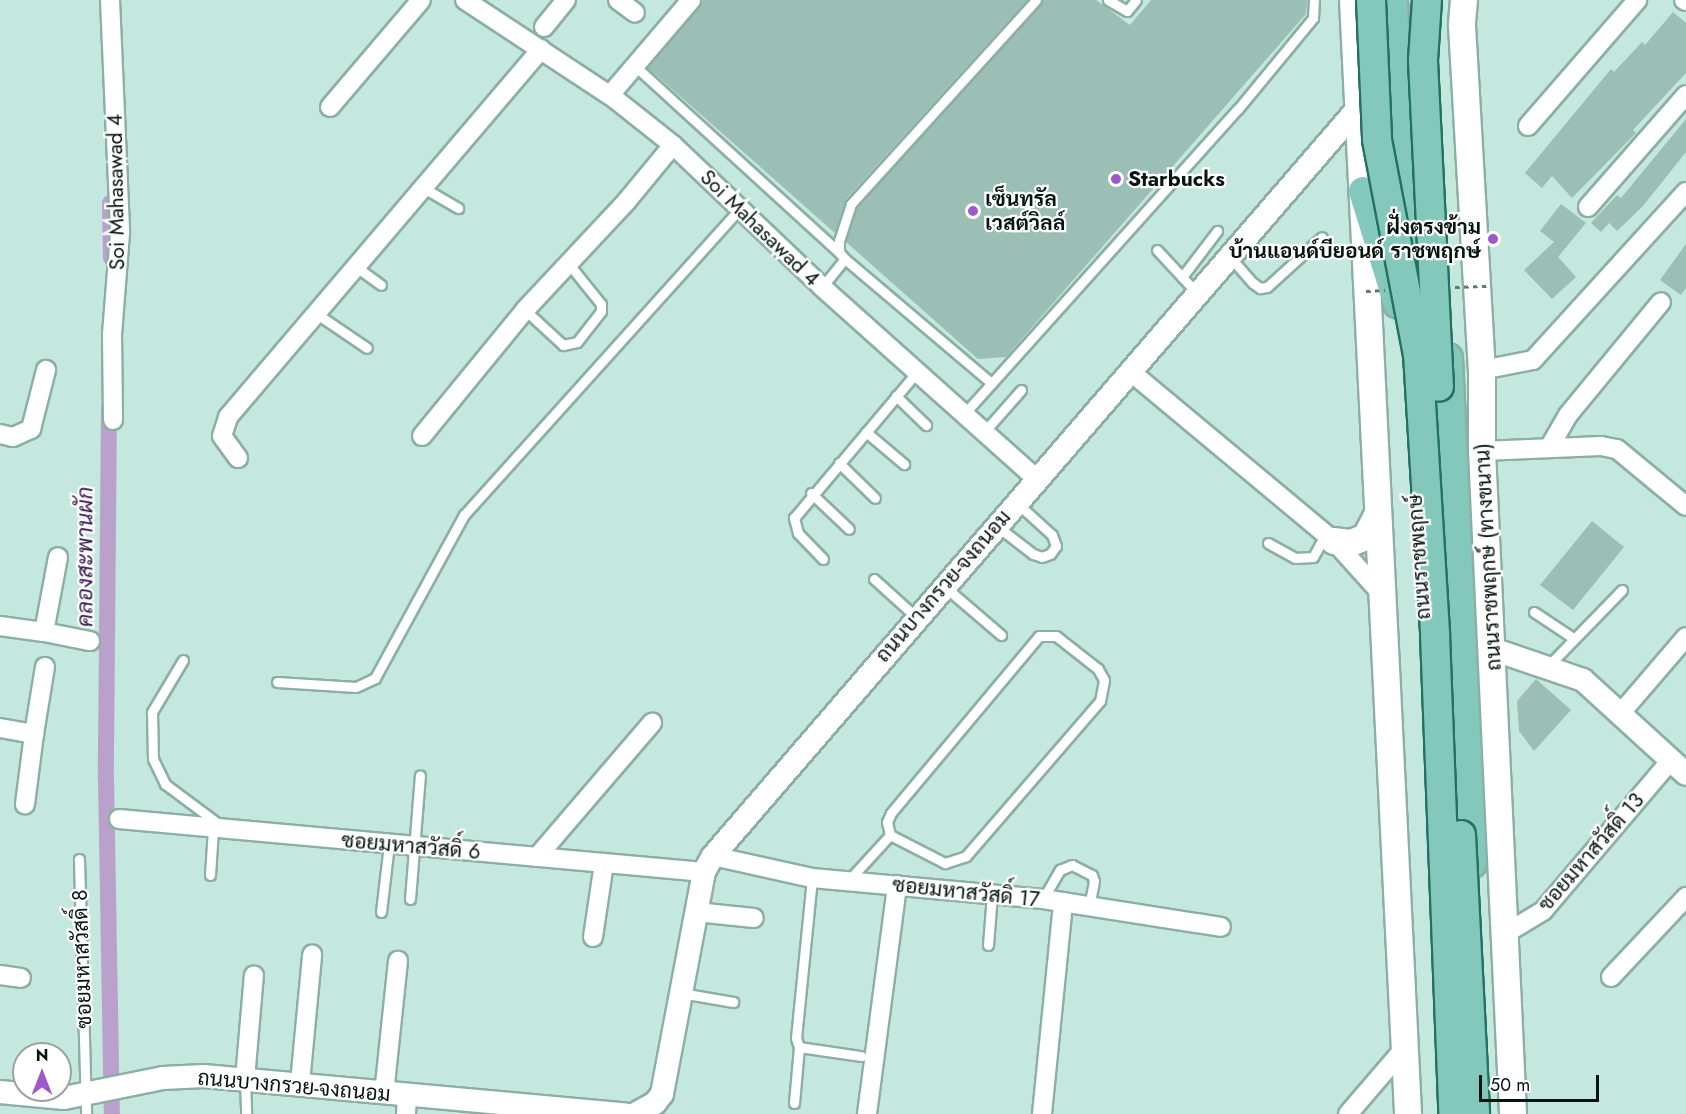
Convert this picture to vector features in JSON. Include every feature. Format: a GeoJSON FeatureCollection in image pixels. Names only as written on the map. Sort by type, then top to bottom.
{"type":"FeatureCollection","features":[{"type":"Feature","properties":{"kind":"main road"},"geometry":{"type":"LineString","coordinates":[[1353,0],[1379,591],[1408,1114]]}},
{"type":"Feature","properties":{"kind":"main road"},"geometry":{"type":"LineString","coordinates":[[1371,0],[1377,140],[1418,354],[1435,636],[1454,1114]]}},
{"type":"Feature","properties":{"kind":"main road","name":"ถนนราชพฤกษ์"},"geometry":{"type":"LineString","coordinates":[[1393,0],[1403,181],[1403,321],[1426,692],[1444,1114]]}},
{"type":"Feature","properties":{"kind":"main road","name":"ถนนราชพฤกษ์ (ทางขนาน)"},"geometry":{"type":"LineString","coordinates":[[1468,4],[1462,25],[1482,370],[1482,451],[1513,1114]]}},
{"type":"Feature","properties":{"kind":"main road"},"geometry":{"type":"LineString","coordinates":[[1430,7],[1423,61],[1474,1114]]}},
{"type":"Feature","properties":{"kind":"main road","name":"ถนนราชพฤกษ์"},"geometry":{"type":"LineString","coordinates":[[1430,7],[1483,1114]]}},
{"type":"Feature","properties":{"kind":"main road"},"geometry":{"type":"LineString","coordinates":[[1363,191],[1403,321]]}},
{"type":"Feature","properties":{"kind":"main road"},"geometry":{"type":"LineString","coordinates":[[1330,538],[1351,543],[1366,537],[1376,517]]}},
{"type":"Feature","properties":{"kind":"street","name":"Soi Mahasawad 4"},"geometry":{"type":"LineString","coordinates":[[110,0],[120,234],[112,334],[113,420]]}},
{"type":"Feature","properties":{"kind":"street"},"geometry":{"type":"LineString","coordinates":[[330,107],[421,0]]}},
{"type":"Feature","properties":{"kind":"street","name":"Soi Mahasawad 4"},"geometry":{"type":"LineString","coordinates":[[465,0],[609,95],[673,145],[822,287],[1037,479]]}},
{"type":"Feature","properties":{"kind":"street"},"geometry":{"type":"LineString","coordinates":[[544,27],[566,0]]}},
{"type":"Feature","properties":{"kind":"street"},"geometry":{"type":"LineString","coordinates":[[618,0],[634,13]]}},
{"type":"Feature","properties":{"kind":"street"},"geometry":{"type":"LineString","coordinates":[[609,95],[691,0]]}},
{"type":"Feature","properties":{"kind":"street"},"geometry":{"type":"LineString","coordinates":[[1528,126],[1637,0]]}},
{"type":"Feature","properties":{"kind":"street"},"geometry":{"type":"LineString","coordinates":[[238,458],[224,444],[222,426],[422,187],[542,49]]}},
{"type":"Feature","properties":{"kind":"street"},"geometry":{"type":"LineString","coordinates":[[1588,207],[1686,95]]}},
{"type":"Feature","properties":{"kind":"street","name":"ถนนบางกรวย-จงถนอม"},"geometry":{"type":"LineString","coordinates":[[0,1092],[64,1098],[86,1105],[147,1081],[204,1076],[300,1083],[384,1094],[407,1105],[635,1114],[662,1094],[696,912],[708,864],[995,525],[1131,372],[1189,284],[1228,255],[1359,107]]}},
{"type":"Feature","properties":{"kind":"street"},"geometry":{"type":"LineString","coordinates":[[422,436],[525,310],[626,202],[673,145]]}},
{"type":"Feature","properties":{"kind":"street"},"geometry":{"type":"LineString","coordinates":[[1482,370],[1533,360],[1686,192]]}},
{"type":"Feature","properties":{"kind":"street"},"geometry":{"type":"LineString","coordinates":[[1549,448],[1568,415],[1661,302]]}},
{"type":"Feature","properties":{"kind":"street"},"geometry":{"type":"LineString","coordinates":[[0,434],[13,437],[31,429],[46,370]]}},
{"type":"Feature","properties":{"kind":"street"},"geometry":{"type":"LineString","coordinates":[[1131,372],[1330,538],[1379,591]]}},
{"type":"Feature","properties":{"kind":"street"},"geometry":{"type":"LineString","coordinates":[[1482,451],[1601,446],[1617,449],[1686,506]]}},
{"type":"Feature","properties":{"kind":"street"},"geometry":{"type":"LineString","coordinates":[[44,632],[58,556]]}},
{"type":"Feature","properties":{"kind":"street"},"geometry":{"type":"LineString","coordinates":[[0,626],[90,641]]}},
{"type":"Feature","properties":{"kind":"street"},"geometry":{"type":"LineString","coordinates":[[1620,714],[1686,637]]}},
{"type":"Feature","properties":{"kind":"street"},"geometry":{"type":"LineString","coordinates":[[1492,649],[1583,680],[1678,767]]}},
{"type":"Feature","properties":{"kind":"street"},"geometry":{"type":"LineString","coordinates":[[25,804],[45,667]]}},
{"type":"Feature","properties":{"kind":"street"},"geometry":{"type":"LineString","coordinates":[[537,857],[652,723]]}},
{"type":"Feature","properties":{"kind":"street"},"geometry":{"type":"LineString","coordinates":[[0,728],[34,734]]}},
{"type":"Feature","properties":{"kind":"street","name":"ซอยมหาสวัสดิ์ 13"},"geometry":{"type":"LineString","coordinates":[[1503,935],[1543,911],[1678,767]]}},
{"type":"Feature","properties":{"kind":"street","name":"ซอยมหาสวัสดิ์ 6"},"geometry":{"type":"LineString","coordinates":[[119,819],[604,863],[708,864]]}},
{"type":"Feature","properties":{"kind":"street"},"geometry":{"type":"LineString","coordinates":[[593,938],[604,863]]}},
{"type":"Feature","properties":{"kind":"street","name":"ซอยมหาสวัสดิ์ 17"},"geometry":{"type":"LineString","coordinates":[[708,864],[812,878],[1043,899],[1221,927]]}},
{"type":"Feature","properties":{"kind":"street"},"geometry":{"type":"LineString","coordinates":[[867,1114],[897,885]]}},
{"type":"Feature","properties":{"kind":"street"},"geometry":{"type":"LineString","coordinates":[[1611,977],[1686,897]]}},
{"type":"Feature","properties":{"kind":"street"},"geometry":{"type":"LineString","coordinates":[[1042,1114],[1063,902]]}},
{"type":"Feature","properties":{"kind":"street"},"geometry":{"type":"LineString","coordinates":[[696,912],[754,918]]}},
{"type":"Feature","properties":{"kind":"street"},"geometry":{"type":"LineString","coordinates":[[300,1083],[312,955]]}},
{"type":"Feature","properties":{"kind":"street"},"geometry":{"type":"LineString","coordinates":[[384,1094],[398,961]]}},
{"type":"Feature","properties":{"kind":"street"},"geometry":{"type":"LineString","coordinates":[[0,975],[21,978]]}},
{"type":"Feature","properties":{"kind":"street"},"geometry":{"type":"LineString","coordinates":[[245,1079],[254,975]]}},
{"type":"Feature","properties":{"kind":"street"},"geometry":{"type":"LineString","coordinates":[[1348,1114],[1404,1049]]}},
{"type":"Feature","properties":{"kind":"lane"},"geometry":{"type":"LineString","coordinates":[[822,287],[842,256],[841,226],[851,204],[1036,0]]}},
{"type":"Feature","properties":{"kind":"lane"},"geometry":{"type":"LineString","coordinates":[[1107,0],[1127,11],[1136,0]]}},
{"type":"Feature","properties":{"kind":"lane"},"geometry":{"type":"LineString","coordinates":[[964,414],[1238,109],[1313,18],[1314,0]]}},
{"type":"Feature","properties":{"kind":"lane"},"geometry":{"type":"LineString","coordinates":[[635,66],[842,256],[991,383]]}},
{"type":"Feature","properties":{"kind":"lane"},"geometry":{"type":"LineString","coordinates":[[422,187],[458,208]]}},
{"type":"Feature","properties":{"kind":"lane"},"geometry":{"type":"LineString","coordinates":[[277,682],[356,687],[375,678],[464,515],[740,209]]}},
{"type":"Feature","properties":{"kind":"lane"},"geometry":{"type":"LineString","coordinates":[[1157,250],[1189,284],[1217,231]]}},
{"type":"Feature","properties":{"kind":"lane"},"geometry":{"type":"LineString","coordinates":[[1228,255],[1260,288],[1267,286],[1322,237]]}},
{"type":"Feature","properties":{"kind":"lane"},"geometry":{"type":"LineString","coordinates":[[525,310],[563,345],[577,342],[601,311],[601,304],[568,262]]}},
{"type":"Feature","properties":{"kind":"lane"},"geometry":{"type":"LineString","coordinates":[[355,266],[381,285]]}},
{"type":"Feature","properties":{"kind":"lane"},"geometry":{"type":"LineString","coordinates":[[317,314],[366,348]]}},
{"type":"Feature","properties":{"kind":"lane"},"geometry":{"type":"LineString","coordinates":[[822,559],[793,525],[794,518],[811,493],[917,372]]}},
{"type":"Feature","properties":{"kind":"lane"},"geometry":{"type":"LineString","coordinates":[[984,432],[1021,390]]}},
{"type":"Feature","properties":{"kind":"lane"},"geometry":{"type":"LineString","coordinates":[[896,396],[926,425]]}},
{"type":"Feature","properties":{"kind":"lane"},"geometry":{"type":"LineString","coordinates":[[866,432],[904,464]]}},
{"type":"Feature","properties":{"kind":"lane"},"geometry":{"type":"LineString","coordinates":[[839,463],[875,498]]}},
{"type":"Feature","properties":{"kind":"lane"},"geometry":{"type":"LineString","coordinates":[[811,493],[849,529]]}},
{"type":"Feature","properties":{"kind":"lane"},"geometry":{"type":"LineString","coordinates":[[995,525],[1033,554],[1042,557],[1050,554],[1056,546],[1052,535],[1016,502]]}},
{"type":"Feature","properties":{"kind":"lane"},"geometry":{"type":"LineString","coordinates":[[1268,543],[1295,558],[1313,557],[1330,538]]}},
{"type":"Feature","properties":{"kind":"lane"},"geometry":{"type":"LineString","coordinates":[[874,579],[916,617]]}},
{"type":"Feature","properties":{"kind":"lane"},"geometry":{"type":"LineString","coordinates":[[944,585],[1000,635]]}},
{"type":"Feature","properties":{"kind":"lane"},"geometry":{"type":"LineString","coordinates":[[1546,668],[1622,590]]}},
{"type":"Feature","properties":{"kind":"lane"},"geometry":{"type":"LineString","coordinates":[[1534,612],[1573,638]]}},
{"type":"Feature","properties":{"kind":"lane"},"geometry":{"type":"LineString","coordinates":[[1039,636],[1056,636],[1098,669],[1104,680],[1100,701],[966,856],[945,863],[890,835],[887,822],[891,813],[1039,636]]}},
{"type":"Feature","properties":{"kind":"lane"},"geometry":{"type":"LineString","coordinates":[[183,660],[153,712],[153,759],[165,784],[219,828],[210,874]]}},
{"type":"Feature","properties":{"kind":"lane"},"geometry":{"type":"LineString","coordinates":[[410,898],[420,775]]}},
{"type":"Feature","properties":{"kind":"lane"},"geometry":{"type":"LineString","coordinates":[[848,881],[890,835]]}},
{"type":"Feature","properties":{"kind":"lane"},"geometry":{"type":"LineString","coordinates":[[381,912],[389,844]]}},
{"type":"Feature","properties":{"kind":"lane","name":"ซอยมหาสวัสดิ์ 8"},"geometry":{"type":"LineString","coordinates":[[79,858],[86,1105]]}},
{"type":"Feature","properties":{"kind":"lane"},"geometry":{"type":"LineString","coordinates":[[1043,899],[1060,870],[1072,866],[1092,875],[1095,888],[1089,906]]}},
{"type":"Feature","properties":{"kind":"lane"},"geometry":{"type":"LineString","coordinates":[[794,1103],[799,1047],[795,1029],[812,878]]}},
{"type":"Feature","properties":{"kind":"lane"},"geometry":{"type":"LineString","coordinates":[[988,945],[993,894]]}},
{"type":"Feature","properties":{"kind":"lane"},"geometry":{"type":"LineString","coordinates":[[681,993],[733,1002]]}},
{"type":"Feature","properties":{"kind":"lane"},"geometry":{"type":"LineString","coordinates":[[799,1047],[861,1056]]}},
{"type":"Feature","properties":{"kind":"lane"},"geometry":{"type":"LineString","coordinates":[[245,1079],[246,1114]]}},
{"type":"Feature","properties":{"kind":"building"},"geometry":{"type":"Polygon","coordinates":[[[703,0],[1027,0],[846,199],[835,233],[648,68],[703,0]]]}},
{"type":"Feature","properties":{"kind":"building","name":"เซ็นทรัล เวสต์วิลล์"},"geometry":{"type":"Polygon","coordinates":[[[1043,0],[1096,0],[1130,25],[1151,0],[1307,0],[1306,14],[1006,357],[978,359],[846,242],[857,207],[1043,0]]]}},
{"type":"Feature","properties":{"kind":"building"},"geometry":{"type":"Polygon","coordinates":[[[1673,12],[1686,23],[1686,73],[1633,130],[1636,133],[1572,198],[1552,176],[1542,188],[1525,173],[1611,69],[1614,72],[1642,42],[1645,45],[1673,12]]]}},
{"type":"Feature","properties":{"kind":"building"},"geometry":{"type":"Polygon","coordinates":[[[1686,119],[1686,152],[1643,206],[1617,231],[1609,223],[1601,232],[1591,223],[1617,195],[1621,198],[1686,119]]]}},
{"type":"Feature","properties":{"kind":"building"},"geometry":{"type":"Polygon","coordinates":[[[1561,204],[1586,223],[1558,257],[1576,277],[1552,299],[1524,270],[1554,242],[1540,231],[1561,204]]]}},
{"type":"Feature","properties":{"kind":"building"},"geometry":{"type":"Polygon","coordinates":[[[1686,244],[1686,288],[1681,295],[1660,280],[1686,244]]]}},
{"type":"Feature","properties":{"kind":"building"},"geometry":{"type":"Polygon","coordinates":[[[1592,521],[1624,547],[1573,610],[1540,585],[1592,521]]]}},
{"type":"Feature","properties":{"kind":"building"},"geometry":{"type":"Polygon","coordinates":[[[1536,679],[1571,710],[1534,751],[1519,731],[1517,701],[1536,679]]]}},
{"type":"Feature","properties":{"kind":"waterway","name":"คลองสะพานผัก"},"geometry":{"type":"LineString","coordinates":[[110,203],[111,258]]}},
{"type":"Feature","properties":{"kind":"waterway","name":"คลองสะพานผัก"},"geometry":{"type":"LineString","coordinates":[[109,407],[106,779],[112,1114]]}},
{"type":"Feature","properties":{"kind":"place","name":"Starbucks"},"geometry":{"type":"Point","coordinates":[1116,179]}},
{"type":"Feature","properties":{"kind":"place","name":"เซ็นทรัล เวสต์วิลล์"},"geometry":{"type":"Point","coordinates":[973,211]}},
{"type":"Feature","properties":{"kind":"place","name":"ฝั่งตรงข้าม บ้านแอนด์บียอนด์ ราชพฤกษ์"},"geometry":{"type":"Point","coordinates":[1493,239]}}]}
